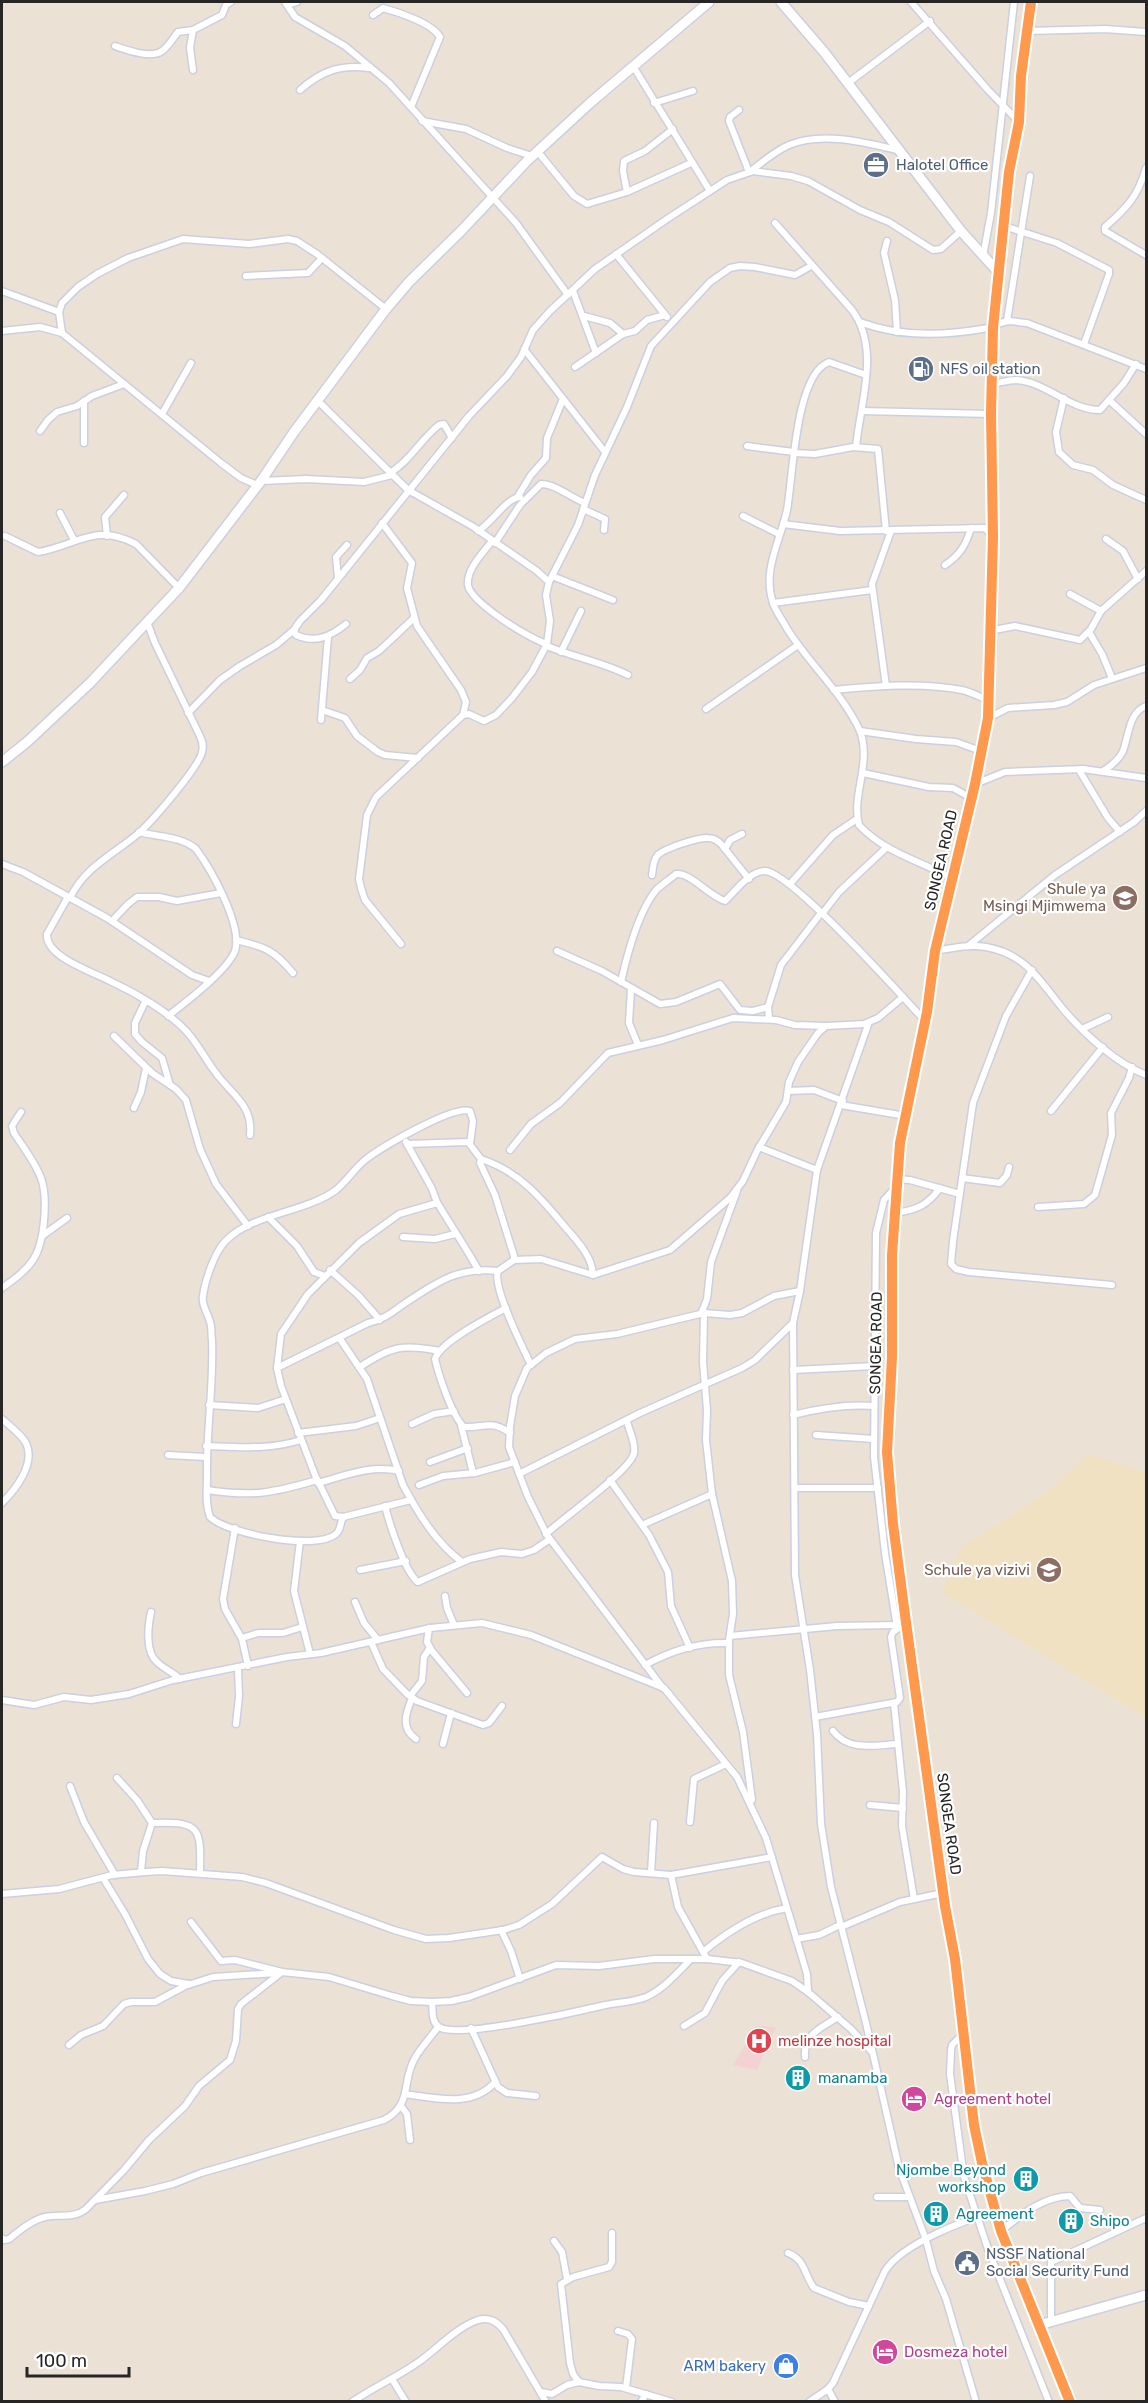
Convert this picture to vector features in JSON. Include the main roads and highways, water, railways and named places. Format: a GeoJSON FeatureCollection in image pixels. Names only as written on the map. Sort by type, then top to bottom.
{"type":"FeatureCollection","features":[{"type":"Feature","properties":{"kind":"highway","name":"SONGEA ROAD"},"geometry":{"type":"LineString","coordinates":[[1030,2],[1019,122],[1009,172],[993,328],[991,414],[993,537],[988,718],[975,784],[935,951],[925,1021],[900,1143],[894,1213],[892,1358],[887,1452],[900,1626],[955,1959],[974,2125],[1001,2231],[1070,2402]]}},
{"type":"Feature","properties":{"kind":"place","name":"Halotel Office"},"geometry":{"type":"Point","coordinates":[876,165]}},
{"type":"Feature","properties":{"kind":"place","name":"NFS oil station"},"geometry":{"type":"Point","coordinates":[921,369]}},
{"type":"Feature","properties":{"kind":"place","name":"Shule ya Msingi Mjimwema"},"geometry":{"type":"Point","coordinates":[1125,898]}},
{"type":"Feature","properties":{"kind":"place","name":"Schule ya vizivi"},"geometry":{"type":"Point","coordinates":[1049,1570]}},
{"type":"Feature","properties":{"kind":"place","name":"melinze hospital"},"geometry":{"type":"Point","coordinates":[759,2041]}},
{"type":"Feature","properties":{"kind":"place","name":"manamba"},"geometry":{"type":"Point","coordinates":[798,2078]}},
{"type":"Feature","properties":{"kind":"place","name":"Agreement hotel"},"geometry":{"type":"Point","coordinates":[914,2099]}},
{"type":"Feature","properties":{"kind":"place","name":"Njombe Beyond workshop"},"geometry":{"type":"Point","coordinates":[1026,2179]}},
{"type":"Feature","properties":{"kind":"place","name":"Agreement"},"geometry":{"type":"Point","coordinates":[936,2214]}},
{"type":"Feature","properties":{"kind":"place","name":"Shipo"},"geometry":{"type":"Point","coordinates":[1071,2221]}},
{"type":"Feature","properties":{"kind":"place","name":"NSSF National Social Security Fund"},"geometry":{"type":"Point","coordinates":[967,2263]}},
{"type":"Feature","properties":{"kind":"place","name":"Dosmeza hotel"},"geometry":{"type":"Point","coordinates":[885,2352]}},
{"type":"Feature","properties":{"kind":"place","name":"ARM bakery"},"geometry":{"type":"Point","coordinates":[786,2366]}}]}
